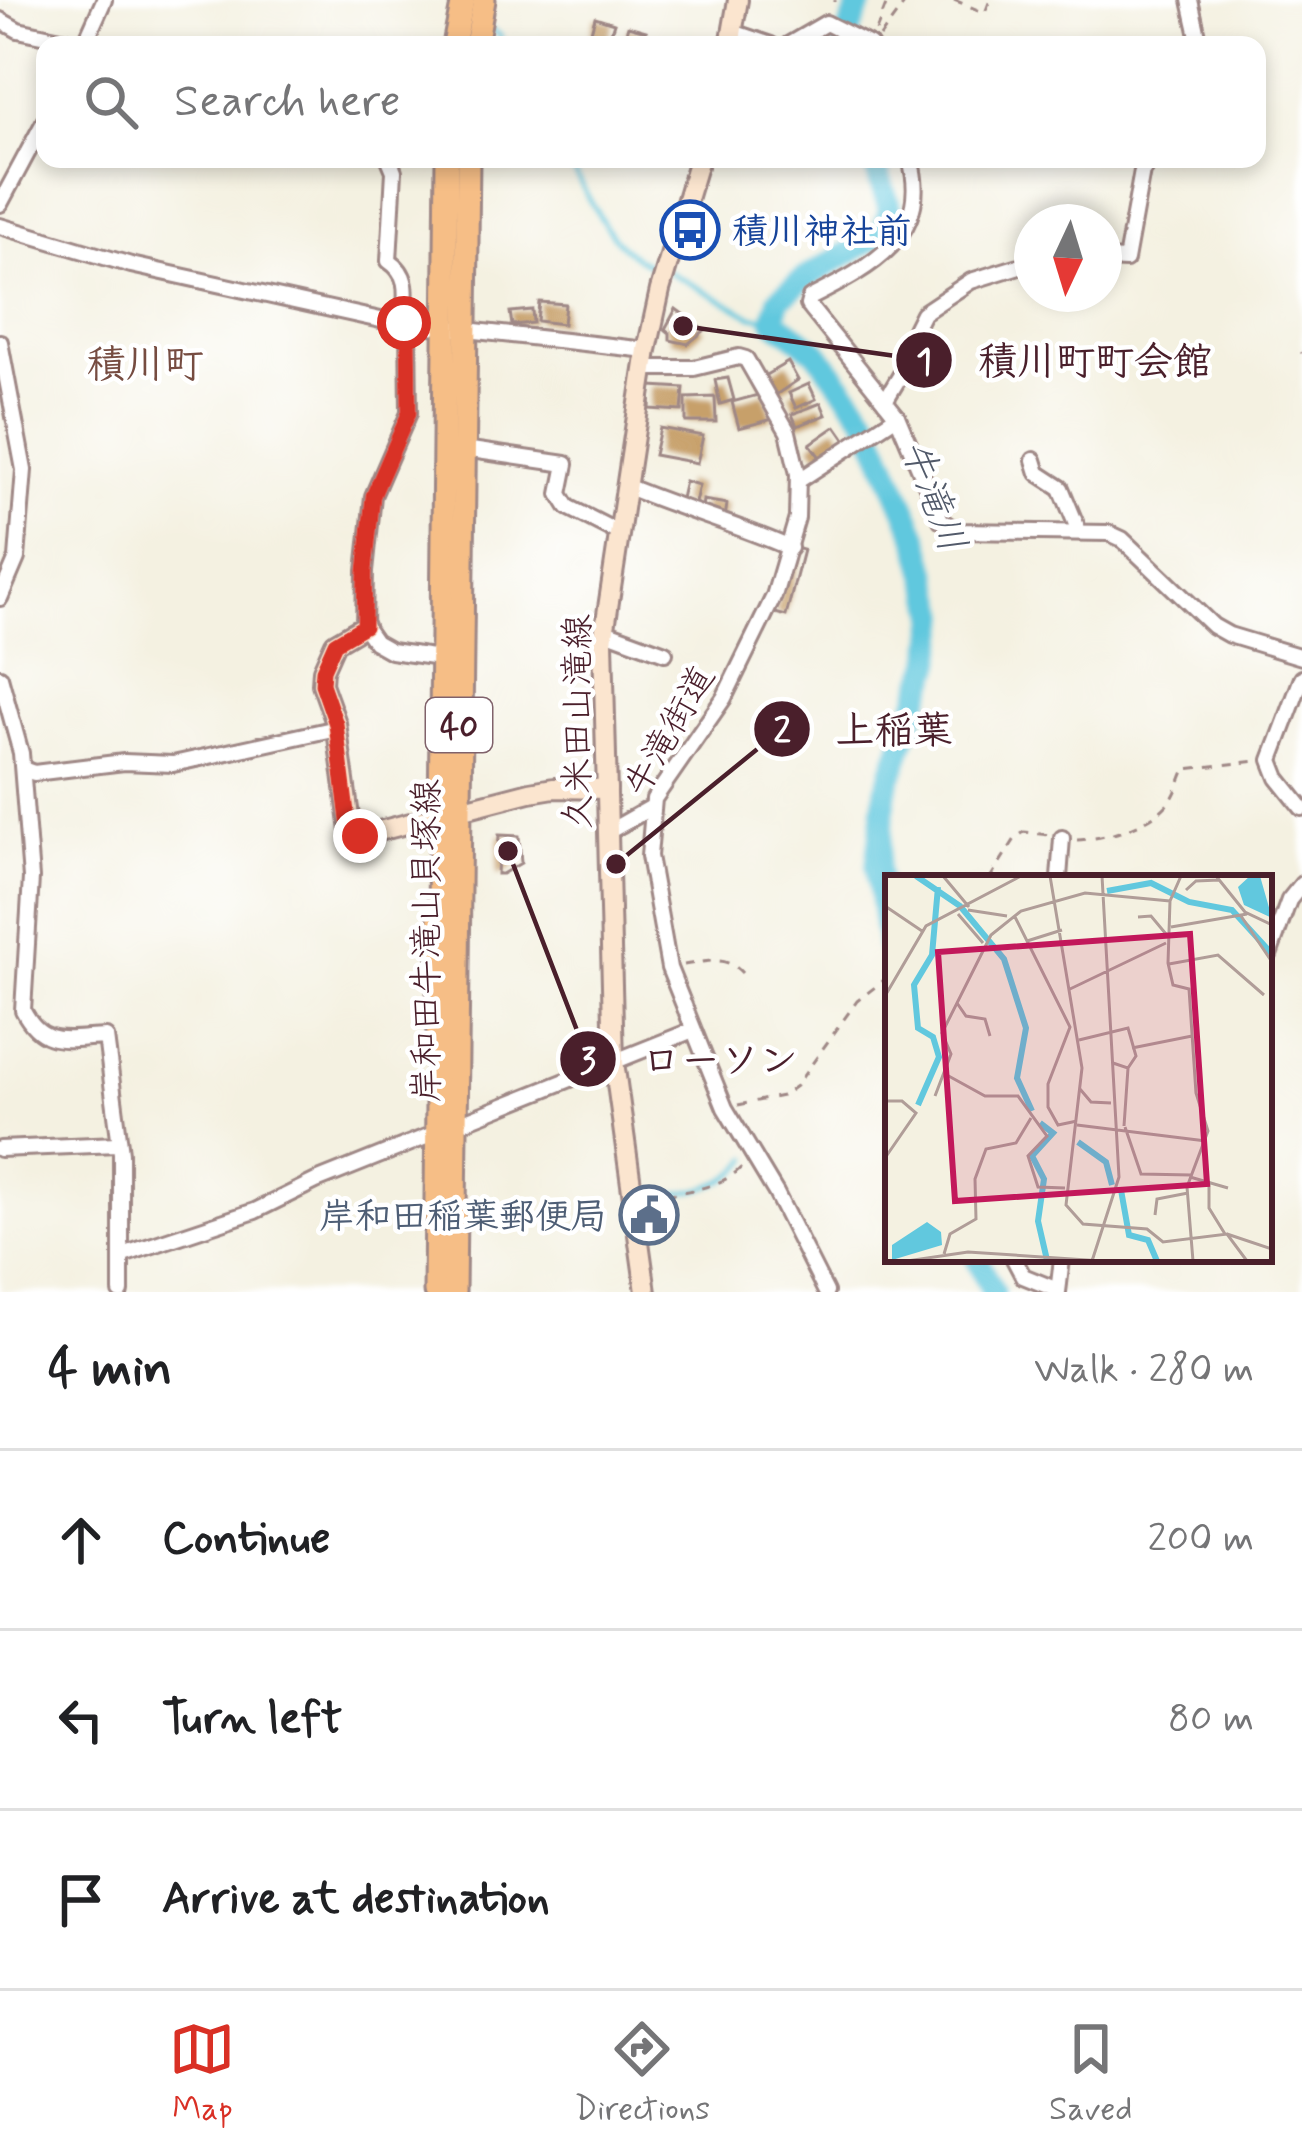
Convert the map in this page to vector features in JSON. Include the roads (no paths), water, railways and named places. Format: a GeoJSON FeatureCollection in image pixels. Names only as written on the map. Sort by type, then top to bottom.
{"type":"FeatureCollection","features":[{"type":"Feature","properties":{"kind":"main road"},"geometry":{"type":"LineString","coordinates":[[466,36],[477,1]]}},
{"type":"Feature","properties":{"kind":"main road","name":"岸和田牛滝山貝塚線"},"geometry":{"type":"LineString","coordinates":[[447,168],[464,449],[448,814],[447,1129],[454,1292]]}},
{"type":"Feature","properties":{"kind":"main road","name":"岸和田牛滝山貝塚線"},"geometry":{"type":"LineString","coordinates":[[448,814],[440,658],[467,168]]}},
{"type":"Feature","properties":{"kind":"main road","name":"岸和田牛滝山貝塚線"},"geometry":{"type":"LineString","coordinates":[[435,1292],[447,1129]]}},
{"type":"Feature","properties":{"kind":"street"},"geometry":{"type":"LineString","coordinates":[[89,36],[104,0]]}},
{"type":"Feature","properties":{"kind":"street"},"geometry":{"type":"LineString","coordinates":[[732,36],[738,0]]}},
{"type":"Feature","properties":{"kind":"street"},"geometry":{"type":"LineString","coordinates":[[1190,0],[1198,36]]}},
{"type":"Feature","properties":{"kind":"street"},"geometry":{"type":"LineString","coordinates":[[0,20],[47,36]]}},
{"type":"Feature","properties":{"kind":"street"},"geometry":{"type":"LineString","coordinates":[[804,36],[826,23],[853,36]]}},
{"type":"Feature","properties":{"kind":"street"},"geometry":{"type":"LineString","coordinates":[[0,204],[36,137]]}},
{"type":"Feature","properties":{"kind":"street"},"geometry":{"type":"LineString","coordinates":[[393,168],[389,261],[403,270],[406,280],[409,413],[373,496],[364,626],[375,642],[391,651],[440,658]]}},
{"type":"Feature","properties":{"kind":"street","name":"久米田山滝線"},"geometry":{"type":"LineString","coordinates":[[646,1292],[614,1063],[605,631],[646,359],[660,290],[696,168]]}},
{"type":"Feature","properties":{"kind":"street"},"geometry":{"type":"LineString","coordinates":[[910,168],[911,208],[894,244],[868,268],[810,298],[808,304],[897,416],[941,520],[956,531],[1109,532],[1122,538],[1191,607],[1229,635],[1302,657]]}},
{"type":"Feature","properties":{"kind":"street"},"geometry":{"type":"LineString","coordinates":[[1122,260],[1126,260],[1144,168]]}},
{"type":"Feature","properties":{"kind":"street"},"geometry":{"type":"LineString","coordinates":[[0,226],[130,265],[281,301],[646,359]]}},
{"type":"Feature","properties":{"kind":"street"},"geometry":{"type":"LineString","coordinates":[[885,401],[909,361],[923,313],[971,281],[1014,268]]}},
{"type":"Feature","properties":{"kind":"street"},"geometry":{"type":"LineString","coordinates":[[0,342],[24,470],[17,558],[0,598]]}},
{"type":"Feature","properties":{"kind":"street","name":"牛滝街道"},"geometry":{"type":"LineString","coordinates":[[646,359],[694,368],[728,358],[746,359],[782,416],[798,481],[797,518],[775,596],[715,716],[652,808],[649,856],[669,968],[724,1108],[826,1292]]}},
{"type":"Feature","properties":{"kind":"street"},"geometry":{"type":"LineString","coordinates":[[798,481],[897,416]]}},
{"type":"Feature","properties":{"kind":"street"},"geometry":{"type":"LineString","coordinates":[[464,449],[566,464],[560,494],[568,507],[619,533]]}},
{"type":"Feature","properties":{"kind":"street"},"geometry":{"type":"LineString","coordinates":[[1034,460],[1038,473],[1061,488],[1078,529]]}},
{"type":"Feature","properties":{"kind":"street"},"geometry":{"type":"LineString","coordinates":[[626,486],[708,520],[742,526],[790,548]]}},
{"type":"Feature","properties":{"kind":"street"},"geometry":{"type":"LineString","coordinates":[[364,626],[335,643],[323,670],[324,700],[337,728],[351,831],[360,836],[554,788],[607,789]]}},
{"type":"Feature","properties":{"kind":"street"},"geometry":{"type":"LineString","coordinates":[[605,631],[664,652]]}},
{"type":"Feature","properties":{"kind":"street"},"geometry":{"type":"LineString","coordinates":[[0,677],[23,769],[31,878],[23,1010],[33,1029],[52,1038],[106,1037],[117,1144],[122,1292]]}},
{"type":"Feature","properties":{"kind":"street"},"geometry":{"type":"LineString","coordinates":[[1302,679],[1271,760],[1278,778],[1302,808]]}},
{"type":"Feature","properties":{"kind":"street"},"geometry":{"type":"LineString","coordinates":[[23,769],[34,773],[124,762],[173,764],[337,728]]}},
{"type":"Feature","properties":{"kind":"street"},"geometry":{"type":"LineString","coordinates":[[608,832],[652,808]]}},
{"type":"Feature","properties":{"kind":"street"},"geometry":{"type":"LineString","coordinates":[[1059,875],[1062,838]]}},
{"type":"Feature","properties":{"kind":"street"},"geometry":{"type":"LineString","coordinates":[[1272,947],[1289,900],[1302,884]]}},
{"type":"Feature","properties":{"kind":"street"},"geometry":{"type":"LineString","coordinates":[[123,1255],[256,1211],[316,1181],[693,1030]]}},
{"type":"Feature","properties":{"kind":"street"},"geometry":{"type":"LineString","coordinates":[[0,1149],[117,1144]]}},
{"type":"Feature","properties":{"kind":"street"},"geometry":{"type":"LineString","coordinates":[[1016,1262],[1023,1276],[1056,1290]]}},
{"type":"Feature","properties":{"kind":"waterway","name":"牛滝川"},"geometry":{"type":"LineString","coordinates":[[848,36],[862,0]]}},
{"type":"Feature","properties":{"kind":"waterway"},"geometry":{"type":"LineString","coordinates":[[486,27],[500,36]]}},
{"type":"Feature","properties":{"kind":"waterway"},"geometry":{"type":"LineString","coordinates":[[571,168],[614,238],[658,269]]}},
{"type":"Feature","properties":{"kind":"waterway","name":"牛滝川"},"geometry":{"type":"LineString","coordinates":[[876,168],[890,209],[883,232],[779,299],[774,320],[816,351],[867,419],[918,538],[939,615],[932,662],[886,790],[877,867],[885,924]]}},
{"type":"Feature","properties":{"kind":"waterway"},"geometry":{"type":"LineString","coordinates":[[669,272],[752,316],[774,320]]}},
{"type":"Feature","properties":{"kind":"waterway"},"geometry":{"type":"LineString","coordinates":[[641,1199],[715,1184],[749,1158]]}},
{"type":"Feature","properties":{"kind":"waterway","name":"牛滝川"},"geometry":{"type":"LineString","coordinates":[[978,1262],[993,1292]]}},
{"type":"Feature","properties":{"kind":"place","name":"積川神社前"},"geometry":{"type":"Point","coordinates":[690,230]}},
{"type":"Feature","properties":{"kind":"place","name":"積川町町会館"},"geometry":{"type":"Point","coordinates":[683,326]}},
{"type":"Feature","properties":{"kind":"place","name":"ローソン"},"geometry":{"type":"Point","coordinates":[508,851]}},
{"type":"Feature","properties":{"kind":"place","name":"上稲葉"},"geometry":{"type":"Point","coordinates":[616,864]}},
{"type":"Feature","properties":{"kind":"place","name":"岸和田稲葉郵便局"},"geometry":{"type":"Point","coordinates":[649,1215]}},
{"type":"Feature","properties":{"kind":"district","name":"積川町"},"geometry":{"type":"Point","coordinates":[145,363]}}]}
